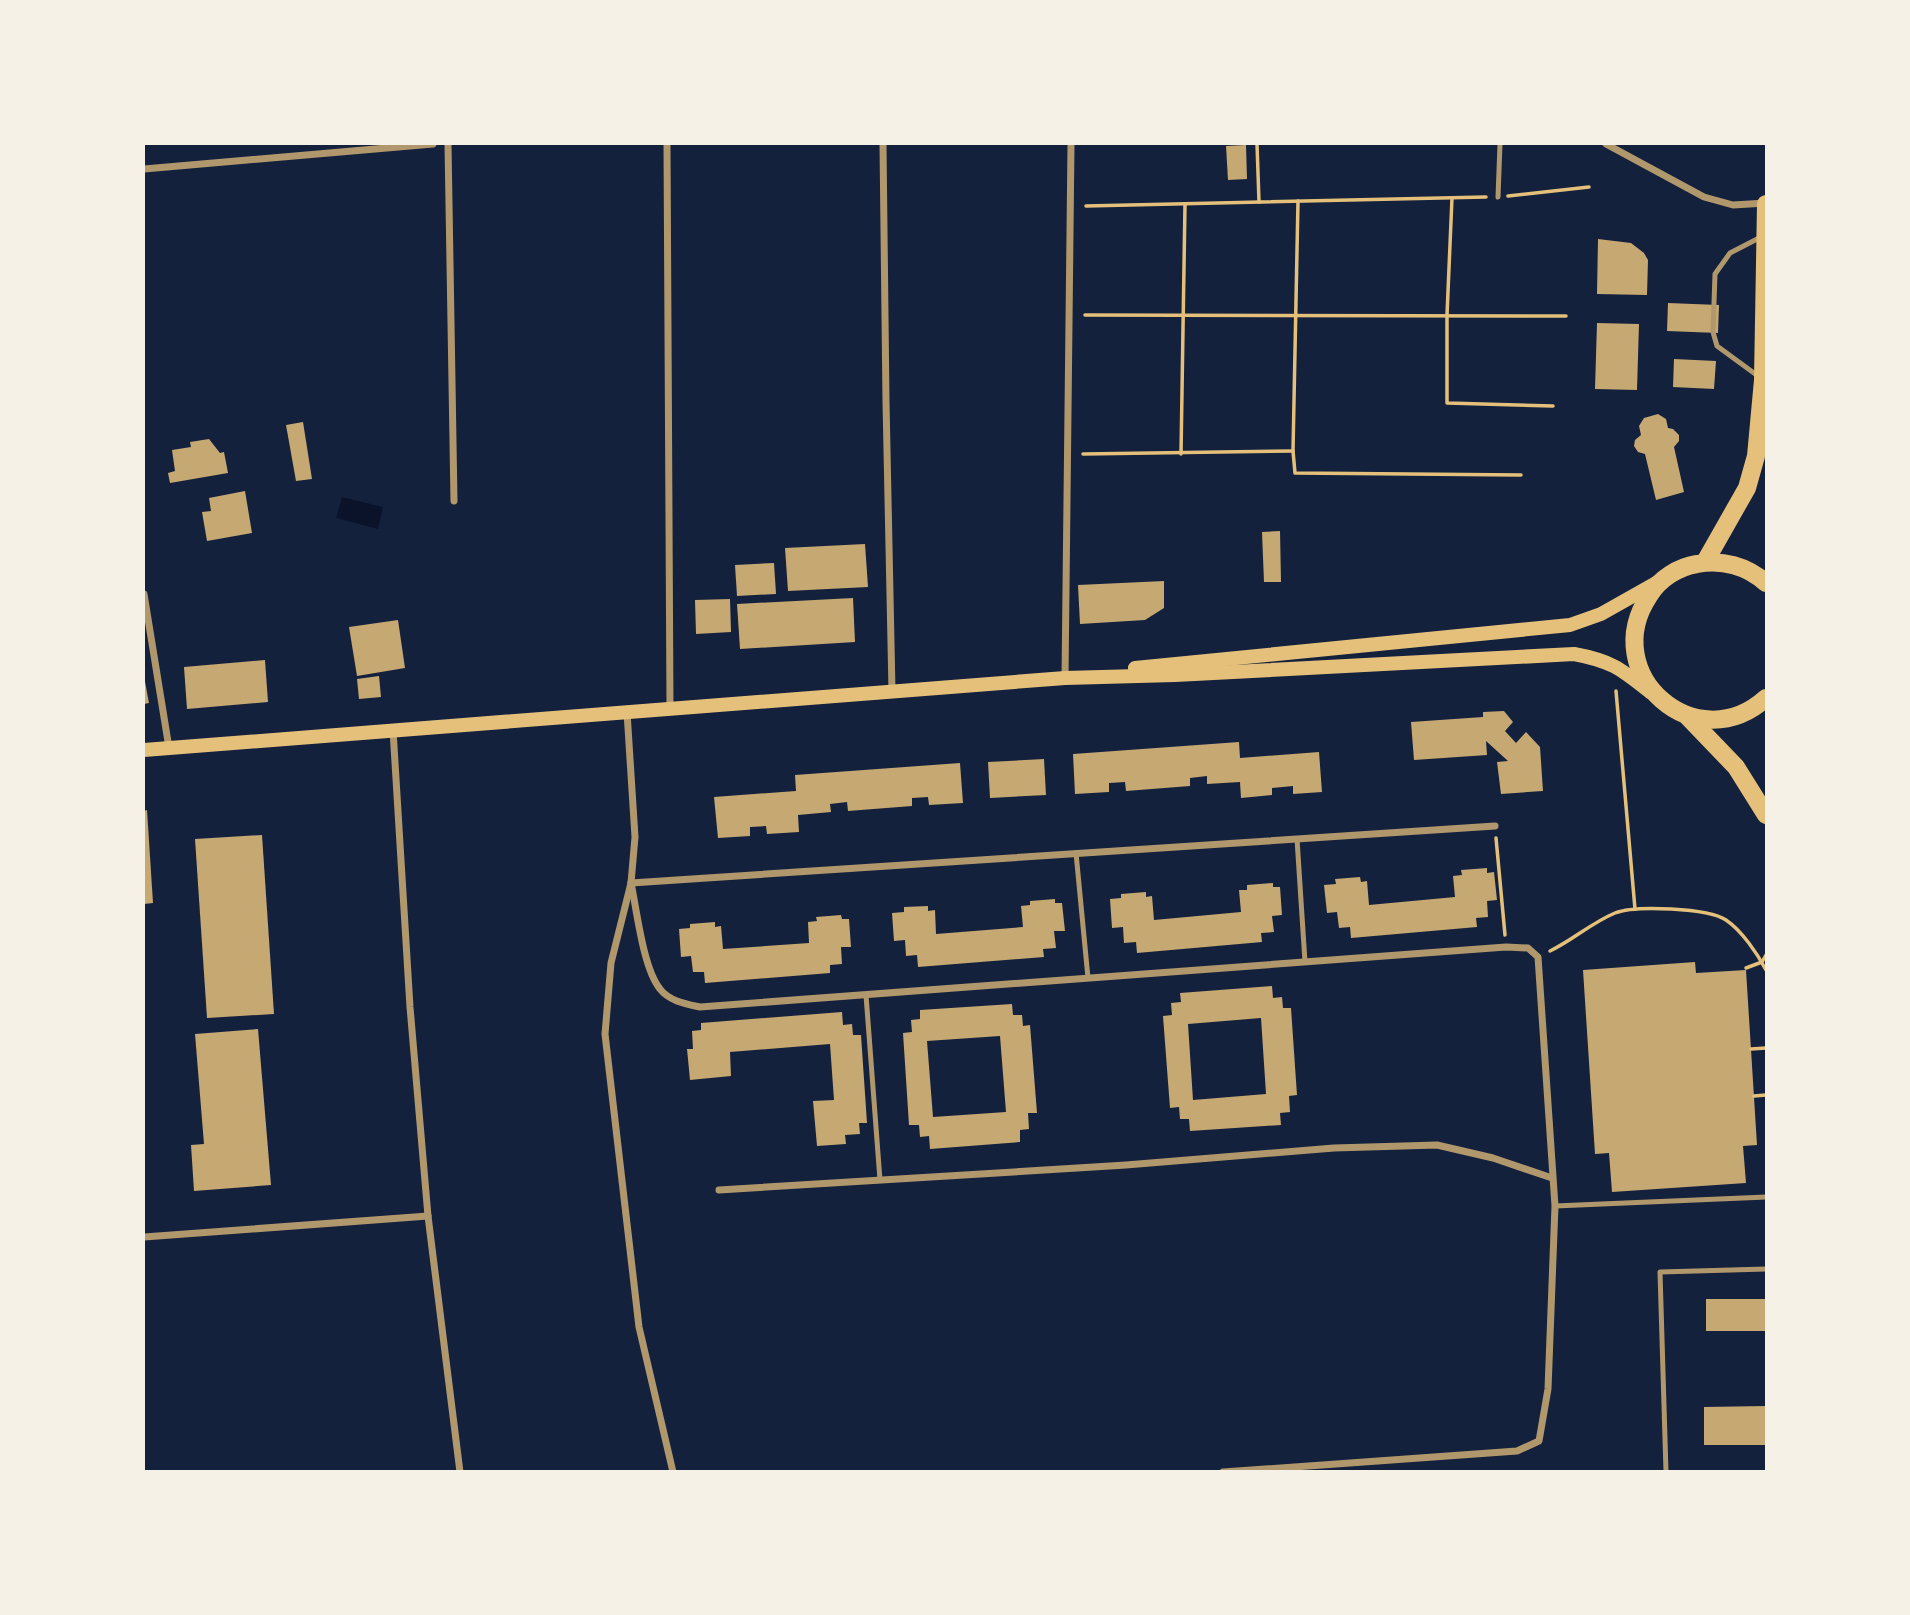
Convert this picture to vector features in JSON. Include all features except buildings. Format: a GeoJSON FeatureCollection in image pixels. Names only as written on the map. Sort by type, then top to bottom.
{"type":"FeatureCollection","features":[{"type":"Feature","properties":{"kind":"main road"},"geometry":{"type":"LineString","coordinates":[[1705,562],[1747,488],[1756,456],[1763,380],[1766,204]]}},
{"type":"Feature","properties":{"kind":"main road"},"geometry":{"type":"LineString","coordinates":[[1065,678],[1152,666],[1570,625],[1601,614],[1677,570],[1705,562],[1733,564],[1746,569],[1766,583]]}},
{"type":"Feature","properties":{"kind":"main road"},"geometry":{"type":"LineString","coordinates":[[1664,703],[1648,685],[1637,664],[1634,633],[1637,617],[1652,590],[1677,570]]}},
{"type":"Feature","properties":{"kind":"main road"},"geometry":{"type":"LineString","coordinates":[[144,750],[1065,678],[1175,675],[1574,654],[1618,667],[1664,703],[1688,717],[1736,767],[1766,815]]}},
{"type":"Feature","properties":{"kind":"main road"},"geometry":{"type":"LineString","coordinates":[[1688,717],[1713,720],[1729,718],[1745,713],[1766,698]]}},
{"type":"Feature","properties":{"kind":"street"},"geometry":{"type":"LineString","coordinates":[[144,169],[433,144]]}},
{"type":"Feature","properties":{"kind":"street"},"geometry":{"type":"LineString","coordinates":[[448,144],[454,501]]}},
{"type":"Feature","properties":{"kind":"street"},"geometry":{"type":"LineString","coordinates":[[667,144],[670,707]]}},
{"type":"Feature","properties":{"kind":"street"},"geometry":{"type":"LineString","coordinates":[[883,144],[892,691]]}},
{"type":"Feature","properties":{"kind":"street"},"geometry":{"type":"LineString","coordinates":[[1065,678],[1071,144]]}},
{"type":"Feature","properties":{"kind":"street"},"geometry":{"type":"LineString","coordinates":[[1606,144],[1704,197],[1732,205],[1766,204]]}},
{"type":"Feature","properties":{"kind":"street"},"geometry":{"type":"LineString","coordinates":[[144,594],[169,748]]}},
{"type":"Feature","properties":{"kind":"street"},"geometry":{"type":"LineString","coordinates":[[627,711],[635,837],[631,883],[611,963],[604,1034],[639,1327],[673,1472]]}},
{"type":"Feature","properties":{"kind":"street"},"geometry":{"type":"LineString","coordinates":[[393,730],[410,1007],[428,1216],[460,1472]]}},
{"type":"Feature","properties":{"kind":"street"},"geometry":{"type":"LineString","coordinates":[[631,883],[1495,827]]}},
{"type":"Feature","properties":{"kind":"street"},"geometry":{"type":"LineString","coordinates":[[631,883],[649,970],[660,990],[676,1001],[700,1007],[1506,947],[1528,948],[1538,957],[1555,1206],[1548,1389],[1539,1441],[1517,1451],[1223,1472]]}},
{"type":"Feature","properties":{"kind":"street"},"geometry":{"type":"LineString","coordinates":[[719,1190],[1126,1165],[1334,1148],[1437,1145],[1493,1158],[1552,1178]]}},
{"type":"Feature","properties":{"kind":"street"},"geometry":{"type":"LineString","coordinates":[[144,1237],[428,1216]]}},
{"type":"Feature","properties":{"kind":"lane"},"geometry":{"type":"LineString","coordinates":[[1498,197],[1500,144]]}},
{"type":"Feature","properties":{"kind":"lane"},"geometry":{"type":"LineString","coordinates":[[1763,380],[1717,346],[1713,332],[1715,274],[1730,253],[1765,235]]}},
{"type":"Feature","properties":{"kind":"lane"},"geometry":{"type":"LineString","coordinates":[[1297,839],[1305,962]]}},
{"type":"Feature","properties":{"kind":"lane"},"geometry":{"type":"LineString","coordinates":[[1076,853],[1088,978]]}},
{"type":"Feature","properties":{"kind":"lane"},"geometry":{"type":"LineString","coordinates":[[866,995],[880,1180]]}},
{"type":"Feature","properties":{"kind":"lane"},"geometry":{"type":"LineString","coordinates":[[1555,1206],[1766,1197]]}},
{"type":"Feature","properties":{"kind":"lane"},"geometry":{"type":"LineString","coordinates":[[1666,1472],[1660,1272],[1766,1269]]}},
{"type":"Feature","properties":{"kind":"path"},"geometry":{"type":"LineString","coordinates":[[1257,144],[1259,202]]}},
{"type":"Feature","properties":{"kind":"path"},"geometry":{"type":"LineString","coordinates":[[1086,206],[1498,197],[1588,187]]}},
{"type":"Feature","properties":{"kind":"path"},"geometry":{"type":"LineString","coordinates":[[1451,198],[1447,403],[1553,406]]}},
{"type":"Feature","properties":{"kind":"path"},"geometry":{"type":"LineString","coordinates":[[1298,201],[1293,451],[1295,474],[1521,475]]}},
{"type":"Feature","properties":{"kind":"path"},"geometry":{"type":"LineString","coordinates":[[1181,454],[1185,204]]}},
{"type":"Feature","properties":{"kind":"path"},"geometry":{"type":"LineString","coordinates":[[1085,315],[1566,316]]}},
{"type":"Feature","properties":{"kind":"path"},"geometry":{"type":"LineString","coordinates":[[1083,454],[1293,451]]}},
{"type":"Feature","properties":{"kind":"path"},"geometry":{"type":"LineString","coordinates":[[1616,691],[1635,909]]}},
{"type":"Feature","properties":{"kind":"path"},"geometry":{"type":"LineString","coordinates":[[1495,827],[1506,947]]}},
{"type":"Feature","properties":{"kind":"path"},"geometry":{"type":"LineString","coordinates":[[1538,957],[1564,944],[1596,921],[1619,912],[1664,909],[1718,916],[1728,921],[1766,970]]}},
{"type":"Feature","properties":{"kind":"path"},"geometry":{"type":"LineString","coordinates":[[1746,968],[1762,962],[1766,955]]}},
{"type":"Feature","properties":{"kind":"path"},"geometry":{"type":"LineString","coordinates":[[1751,1049],[1766,1048]]}},
{"type":"Feature","properties":{"kind":"path"},"geometry":{"type":"LineString","coordinates":[[1754,1096],[1766,1095]]}},
{"type":"Feature","properties":{"kind":"water"},"geometry":{"type":"Polygon","coordinates":[[[342,497],[383,507],[378,529],[336,518],[342,497]]]}}]}
